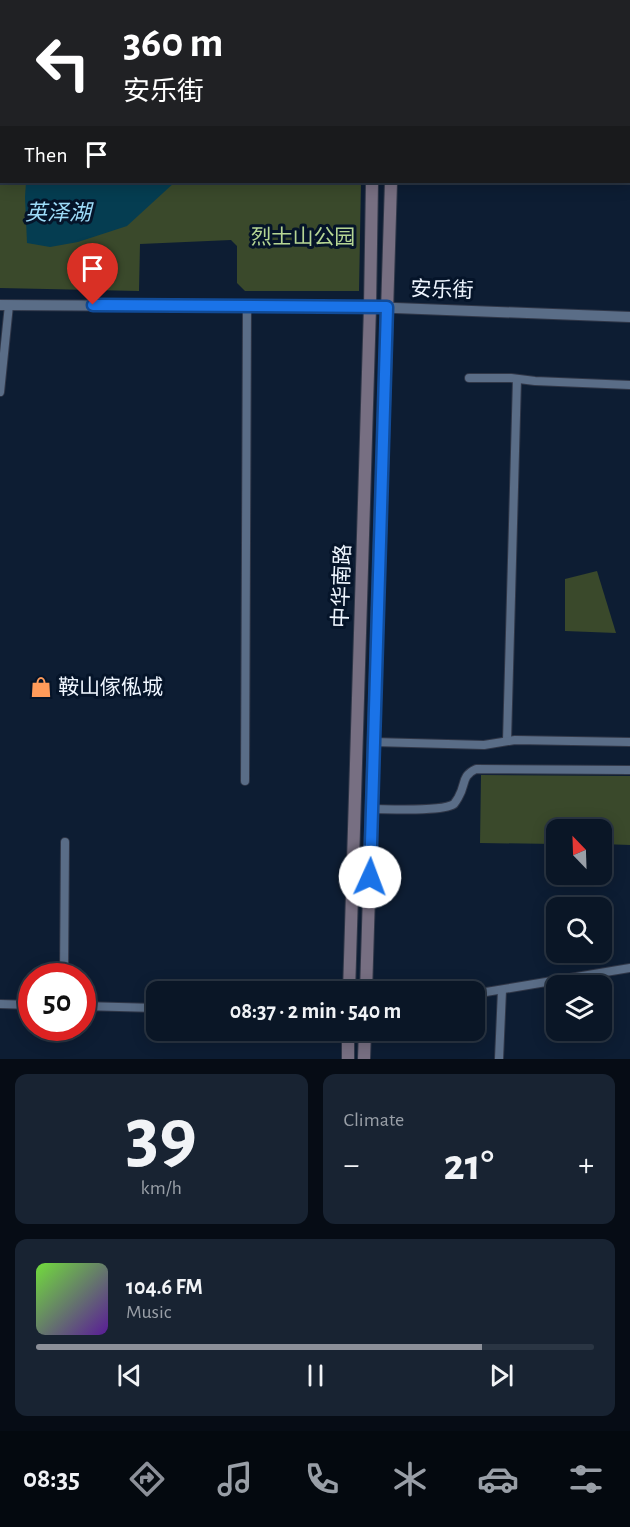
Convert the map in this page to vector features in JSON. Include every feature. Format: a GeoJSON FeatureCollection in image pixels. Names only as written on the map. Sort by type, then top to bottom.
{"type":"FeatureCollection","features":[{"type":"Feature","properties":{"kind":"main road","name":"中华南路"},"geometry":{"type":"LineString","coordinates":[[350,981],[372,183]]}},
{"type":"Feature","properties":{"kind":"main road","name":"中华南路"},"geometry":{"type":"LineString","coordinates":[[366,981],[392,183]]}},
{"type":"Feature","properties":{"kind":"main road"},"geometry":{"type":"LineString","coordinates":[[348,1041],[348,1059]]}},
{"type":"Feature","properties":{"kind":"main road"},"geometry":{"type":"LineString","coordinates":[[364,1059],[365,1041]]}},
{"type":"Feature","properties":{"kind":"street","name":"安乐街"},"geometry":{"type":"LineString","coordinates":[[4,305],[387,307],[630,317]]}},
{"type":"Feature","properties":{"kind":"street"},"geometry":{"type":"LineString","coordinates":[[0,392],[4,305]]}},
{"type":"Feature","properties":{"kind":"street"},"geometry":{"type":"LineString","coordinates":[[245,781],[247,306]]}},
{"type":"Feature","properties":{"kind":"street"},"geometry":{"type":"LineString","coordinates":[[469,378],[630,385]]}},
{"type":"Feature","properties":{"kind":"street"},"geometry":{"type":"LineString","coordinates":[[507,741],[517,379]]}},
{"type":"Feature","properties":{"kind":"street"},"geometry":{"type":"LineString","coordinates":[[374,742],[484,744],[515,740],[630,742]]}},
{"type":"Feature","properties":{"kind":"street"},"geometry":{"type":"LineString","coordinates":[[372,809],[442,808],[454,804],[460,795],[468,772],[476,769],[630,770]]}},
{"type":"Feature","properties":{"kind":"street"},"geometry":{"type":"LineString","coordinates":[[64,963],[65,842]]}},
{"type":"Feature","properties":{"kind":"street"},"geometry":{"type":"LineString","coordinates":[[485,992],[630,968]]}},
{"type":"Feature","properties":{"kind":"street"},"geometry":{"type":"LineString","coordinates":[[499,1059],[502,990]]}},
{"type":"Feature","properties":{"kind":"street"},"geometry":{"type":"LineString","coordinates":[[0,1004],[18,1005]]}},
{"type":"Feature","properties":{"kind":"street"},"geometry":{"type":"LineString","coordinates":[[96,1006],[146,1008]]}},
{"type":"Feature","properties":{"kind":"green space","name":"烈士山公园"},"geometry":{"type":"Polygon","coordinates":[[[0,183],[361,183],[359,291],[245,291],[237,283],[237,246],[231,240],[140,244],[139,291],[0,288],[0,183]]]}},
{"type":"Feature","properties":{"kind":"green space"},"geometry":{"type":"Polygon","coordinates":[[[597,571],[616,633],[565,631],[565,579],[597,571]]]}},
{"type":"Feature","properties":{"kind":"green space"},"geometry":{"type":"Polygon","coordinates":[[[481,775],[630,776],[630,845],[612,844],[612,819],[546,819],[546,844],[480,843],[481,775]]]}},
{"type":"Feature","properties":{"kind":"water","name":"英泽湖"},"geometry":{"type":"Polygon","coordinates":[[[26,183],[174,183],[127,226],[78,242],[50,247],[27,243],[26,183]]]}},
{"type":"Feature","properties":{"kind":"place","name":"鞍山傢俬城"},"geometry":{"type":"Point","coordinates":[41,687]}},
{"type":"Feature","properties":{"kind":"route"},"geometry":{"type":"LineString","coordinates":[[93,305],[387,307],[370,877]]}}]}
